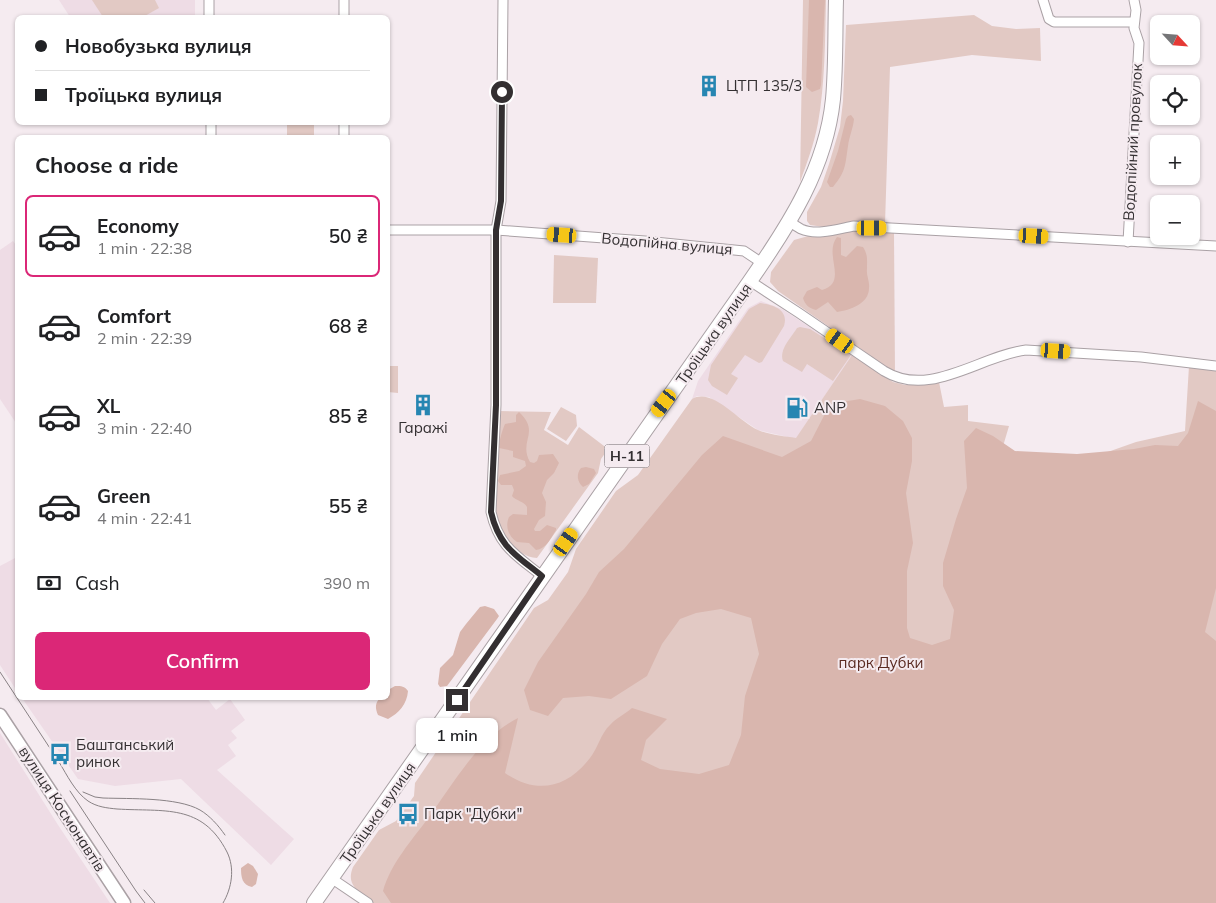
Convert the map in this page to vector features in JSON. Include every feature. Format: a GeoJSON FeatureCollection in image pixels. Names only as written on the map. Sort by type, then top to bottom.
{"type":"FeatureCollection","features":[{"type":"Feature","properties":{"kind":"main road","name":"Троїцька вулиця"},"geometry":{"type":"LineString","coordinates":[[314,903],[790,222],[810,183],[819,160],[828,125],[833,99],[836,0]]}},
{"type":"Feature","properties":{"kind":"main road","name":"вулиця Космонавтів"},"geometry":{"type":"LineString","coordinates":[[0,715],[124,903]]}},
{"type":"Feature","properties":{"kind":"street"},"geometry":{"type":"LineString","coordinates":[[209,0],[209,15]]}},
{"type":"Feature","properties":{"kind":"street"},"geometry":{"type":"LineString","coordinates":[[344,0],[344,15]]}},
{"type":"Feature","properties":{"kind":"street"},"geometry":{"type":"LineString","coordinates":[[503,0],[501,201],[496,230],[496,405],[491,512],[495,528],[507,548],[542,576]]}},
{"type":"Feature","properties":{"kind":"street"},"geometry":{"type":"LineString","coordinates":[[1043,0],[1049,18],[1054,22],[1134,22]]}},
{"type":"Feature","properties":{"kind":"street","name":"Водопійний провулок"},"geometry":{"type":"LineString","coordinates":[[1128,242],[1139,42],[1134,22],[1136,10],[1134,0]]}},
{"type":"Feature","properties":{"kind":"street"},"geometry":{"type":"LineString","coordinates":[[790,222],[801,229],[813,231],[854,226],[1216,246]]}},
{"type":"Feature","properties":{"kind":"street","name":"Водопійна вулиця"},"geometry":{"type":"LineString","coordinates":[[390,230],[496,230],[645,241],[744,251],[762,263]]}},
{"type":"Feature","properties":{"kind":"street"},"geometry":{"type":"LineString","coordinates":[[750,281],[895,378],[918,381],[938,378],[1007,353],[1026,350],[1140,357],[1216,366]]}},
{"type":"Feature","properties":{"kind":"street"},"geometry":{"type":"LineString","coordinates":[[331,878],[368,903]]}},
{"type":"Feature","properties":{"kind":"shaded area"},"geometry":{"type":"Polygon","coordinates":[[[59,0],[195,0],[195,15],[69,15],[59,0]]]}},
{"type":"Feature","properties":{"kind":"shaded area"},"geometry":{"type":"Polygon","coordinates":[[[13,241],[15,244],[15,422],[0,399],[0,250],[13,241]]]}},
{"type":"Feature","properties":{"kind":"shaded area"},"geometry":{"type":"Polygon","coordinates":[[[761,301],[782,309],[852,355],[796,439],[758,430],[709,397],[697,396],[692,399],[698,381],[748,308],[761,301]]]}},
{"type":"Feature","properties":{"kind":"shaded area"},"geometry":{"type":"Polygon","coordinates":[[[15,558],[15,688],[0,665],[0,566],[15,558]]]}},
{"type":"Feature","properties":{"kind":"shaded area"},"geometry":{"type":"Polygon","coordinates":[[[23,700],[208,700],[216,710],[231,700],[245,720],[231,731],[237,738],[228,745],[236,756],[217,770],[294,839],[271,865],[181,779],[115,786],[78,779],[23,700]]]}},
{"type":"Feature","properties":{"kind":"shaded area"},"geometry":{"type":"Polygon","coordinates":[[[0,733],[58,825],[110,903],[0,903],[0,733]]]}},
{"type":"Feature","properties":{"kind":"green space"},"geometry":{"type":"Polygon","coordinates":[[[92,0],[155,0],[159,8],[147,15],[102,15],[92,0]]]}},
{"type":"Feature","properties":{"kind":"green space"},"geometry":{"type":"Polygon","coordinates":[[[803,0],[826,0],[822,93],[818,123],[808,161],[800,182],[803,0]]]}},
{"type":"Feature","properties":{"kind":"green space"},"geometry":{"type":"Polygon","coordinates":[[[809,0],[825,0],[821,85],[820,89],[812,92],[806,87],[809,0]]]}},
{"type":"Feature","properties":{"kind":"green space"},"geometry":{"type":"Polygon","coordinates":[[[974,15],[992,26],[1016,29],[1040,28],[1041,61],[972,55],[890,67],[885,224],[855,223],[824,227],[810,225],[807,221],[807,212],[821,187],[840,127],[846,25],[974,15]]]}},
{"type":"Feature","properties":{"kind":"green space"},"geometry":{"type":"Polygon","coordinates":[[[851,115],[854,119],[844,168],[833,187],[830,187],[827,182],[838,151],[846,119],[851,115]]]}},
{"type":"Feature","properties":{"kind":"green space"},"geometry":{"type":"Polygon","coordinates":[[[287,125],[314,125],[314,135],[287,135],[287,125]]]}},
{"type":"Feature","properties":{"kind":"green space"},"geometry":{"type":"Polygon","coordinates":[[[853,230],[894,232],[895,373],[778,291],[770,282],[771,272],[794,240],[812,235],[853,230]]]}},
{"type":"Feature","properties":{"kind":"green space"},"geometry":{"type":"Polygon","coordinates":[[[837,237],[841,238],[841,255],[846,257],[857,246],[863,247],[865,250],[869,286],[868,294],[862,302],[847,310],[837,312],[828,302],[816,310],[808,306],[803,298],[807,291],[817,287],[822,290],[830,286],[834,281],[833,244],[837,237]]]}},
{"type":"Feature","properties":{"kind":"green space"},"geometry":{"type":"Polygon","coordinates":[[[554,255],[598,258],[596,303],[553,303],[554,255]]]}},
{"type":"Feature","properties":{"kind":"green space"},"geometry":{"type":"Polygon","coordinates":[[[760,303],[779,309],[784,316],[784,326],[762,362],[759,363],[745,355],[731,374],[738,378],[727,395],[712,386],[708,380],[711,365],[749,309],[760,303]]]}},
{"type":"Feature","properties":{"kind":"green space"},"geometry":{"type":"Polygon","coordinates":[[[797,328],[810,329],[851,355],[833,381],[807,364],[802,372],[783,361],[784,348],[797,328]]]}},
{"type":"Feature","properties":{"kind":"green space","name":"парк Дубки"},"geometry":{"type":"Polygon","coordinates":[[[852,355],[893,382],[905,385],[939,382],[944,407],[968,405],[968,421],[1009,426],[1001,453],[1034,478],[1136,442],[1185,431],[1189,366],[1216,369],[1216,903],[362,903],[365,897],[355,888],[351,881],[353,867],[379,830],[396,821],[414,796],[415,783],[534,608],[548,600],[568,572],[576,549],[616,491],[638,475],[692,399],[700,397],[717,401],[758,430],[796,438],[852,355]]]}},
{"type":"Feature","properties":{"kind":"green space"},"geometry":{"type":"Polygon","coordinates":[[[390,366],[398,366],[398,393],[390,392],[390,366]]]}},
{"type":"Feature","properties":{"kind":"green space","name":"парк Дубки"},"geometry":{"type":"Polygon","coordinates":[[[860,399],[885,406],[903,421],[912,438],[912,461],[906,493],[913,543],[907,571],[907,628],[910,638],[932,645],[950,639],[954,610],[943,586],[943,563],[967,488],[964,441],[976,428],[993,436],[1015,451],[1077,454],[1134,449],[1155,445],[1178,446],[1188,433],[1198,401],[1216,411],[1216,588],[1205,632],[1216,641],[1216,903],[391,903],[383,891],[391,871],[403,852],[479,749],[491,737],[518,718],[505,773],[529,784],[551,785],[572,776],[590,758],[607,728],[632,708],[667,719],[646,740],[641,760],[660,769],[699,774],[729,765],[741,735],[745,696],[759,654],[751,618],[721,609],[696,613],[680,619],[662,644],[647,676],[611,699],[589,696],[563,698],[548,716],[530,710],[524,690],[538,662],[586,594],[599,572],[624,549],[702,455],[723,436],[782,457],[811,441],[830,404],[860,399]]]}},
{"type":"Feature","properties":{"kind":"green space"},"geometry":{"type":"Polygon","coordinates":[[[561,407],[576,415],[577,426],[566,441],[547,429],[561,407]]]}},
{"type":"Feature","properties":{"kind":"green space"},"geometry":{"type":"Polygon","coordinates":[[[499,411],[551,412],[544,430],[568,445],[579,427],[608,449],[601,459],[598,473],[537,558],[529,557],[515,548],[504,534],[495,511],[499,411]]]}},
{"type":"Feature","properties":{"kind":"green space"},"geometry":{"type":"Polygon","coordinates":[[[519,412],[528,426],[526,448],[530,462],[534,463],[537,461],[539,455],[553,454],[559,463],[554,473],[547,480],[542,493],[546,502],[545,516],[539,520],[534,529],[535,531],[540,531],[547,525],[556,528],[556,530],[545,545],[536,550],[529,543],[517,542],[509,534],[507,524],[509,517],[513,514],[527,515],[527,507],[512,496],[514,490],[512,485],[501,485],[498,481],[500,475],[519,471],[526,466],[525,461],[513,457],[513,451],[499,448],[505,424],[516,422],[516,415],[519,412]]]}},
{"type":"Feature","properties":{"kind":"green space"},"geometry":{"type":"Polygon","coordinates":[[[581,468],[594,469],[596,473],[589,484],[583,487],[579,483],[578,475],[581,468]]]}},
{"type":"Feature","properties":{"kind":"green space"},"geometry":{"type":"Polygon","coordinates":[[[485,606],[494,609],[499,616],[447,686],[440,687],[438,684],[440,668],[453,655],[460,632],[480,607],[485,606]]]}},
{"type":"Feature","properties":{"kind":"green space"},"geometry":{"type":"Polygon","coordinates":[[[395,686],[401,686],[408,691],[402,708],[388,719],[378,715],[376,704],[378,700],[390,700],[390,689],[395,686]]]}},
{"type":"Feature","properties":{"kind":"green space"},"geometry":{"type":"Polygon","coordinates":[[[248,863],[253,866],[258,874],[256,884],[252,887],[244,882],[241,874],[241,868],[248,863]]]}},
{"type":"Feature","properties":{"kind":"tram line"},"geometry":{"type":"LineString","coordinates":[[0,672],[15,695]]}},
{"type":"Feature","properties":{"kind":"tram line"},"geometry":{"type":"LineString","coordinates":[[18,700],[79,793],[91,803],[117,809],[180,813],[206,825],[217,836],[227,852],[231,865],[229,891],[223,903]]}},
{"type":"Feature","properties":{"kind":"tram line"},"geometry":{"type":"LineString","coordinates":[[70,791],[145,903]]}},
{"type":"Feature","properties":{"kind":"tram line"},"geometry":{"type":"LineString","coordinates":[[83,792],[95,797],[166,801],[190,806],[207,815],[225,835]]}},
{"type":"Feature","properties":{"kind":"tram line"},"geometry":{"type":"LineString","coordinates":[[144,890],[155,903]]}},
{"type":"Feature","properties":{"kind":"place","name":"ЦТП 135/3"},"geometry":{"type":"Point","coordinates":[709,86]}},
{"type":"Feature","properties":{"kind":"place","name":"Гаражі"},"geometry":{"type":"Point","coordinates":[423,405]}},
{"type":"Feature","properties":{"kind":"place","name":"ANP"},"geometry":{"type":"Point","coordinates":[797,408]}},
{"type":"Feature","properties":{"kind":"place","name":"Баштанський ринок"},"geometry":{"type":"Point","coordinates":[60,754]}},
{"type":"Feature","properties":{"kind":"place","name":"Парк \"Дубки\""},"geometry":{"type":"Point","coordinates":[408,814]}},
{"type":"Feature","properties":{"kind":"route"},"geometry":{"type":"LineString","coordinates":[[457,700],[542,576],[507,548],[495,528],[491,512],[496,405],[496,230],[501,201],[502,92]]}}]}
